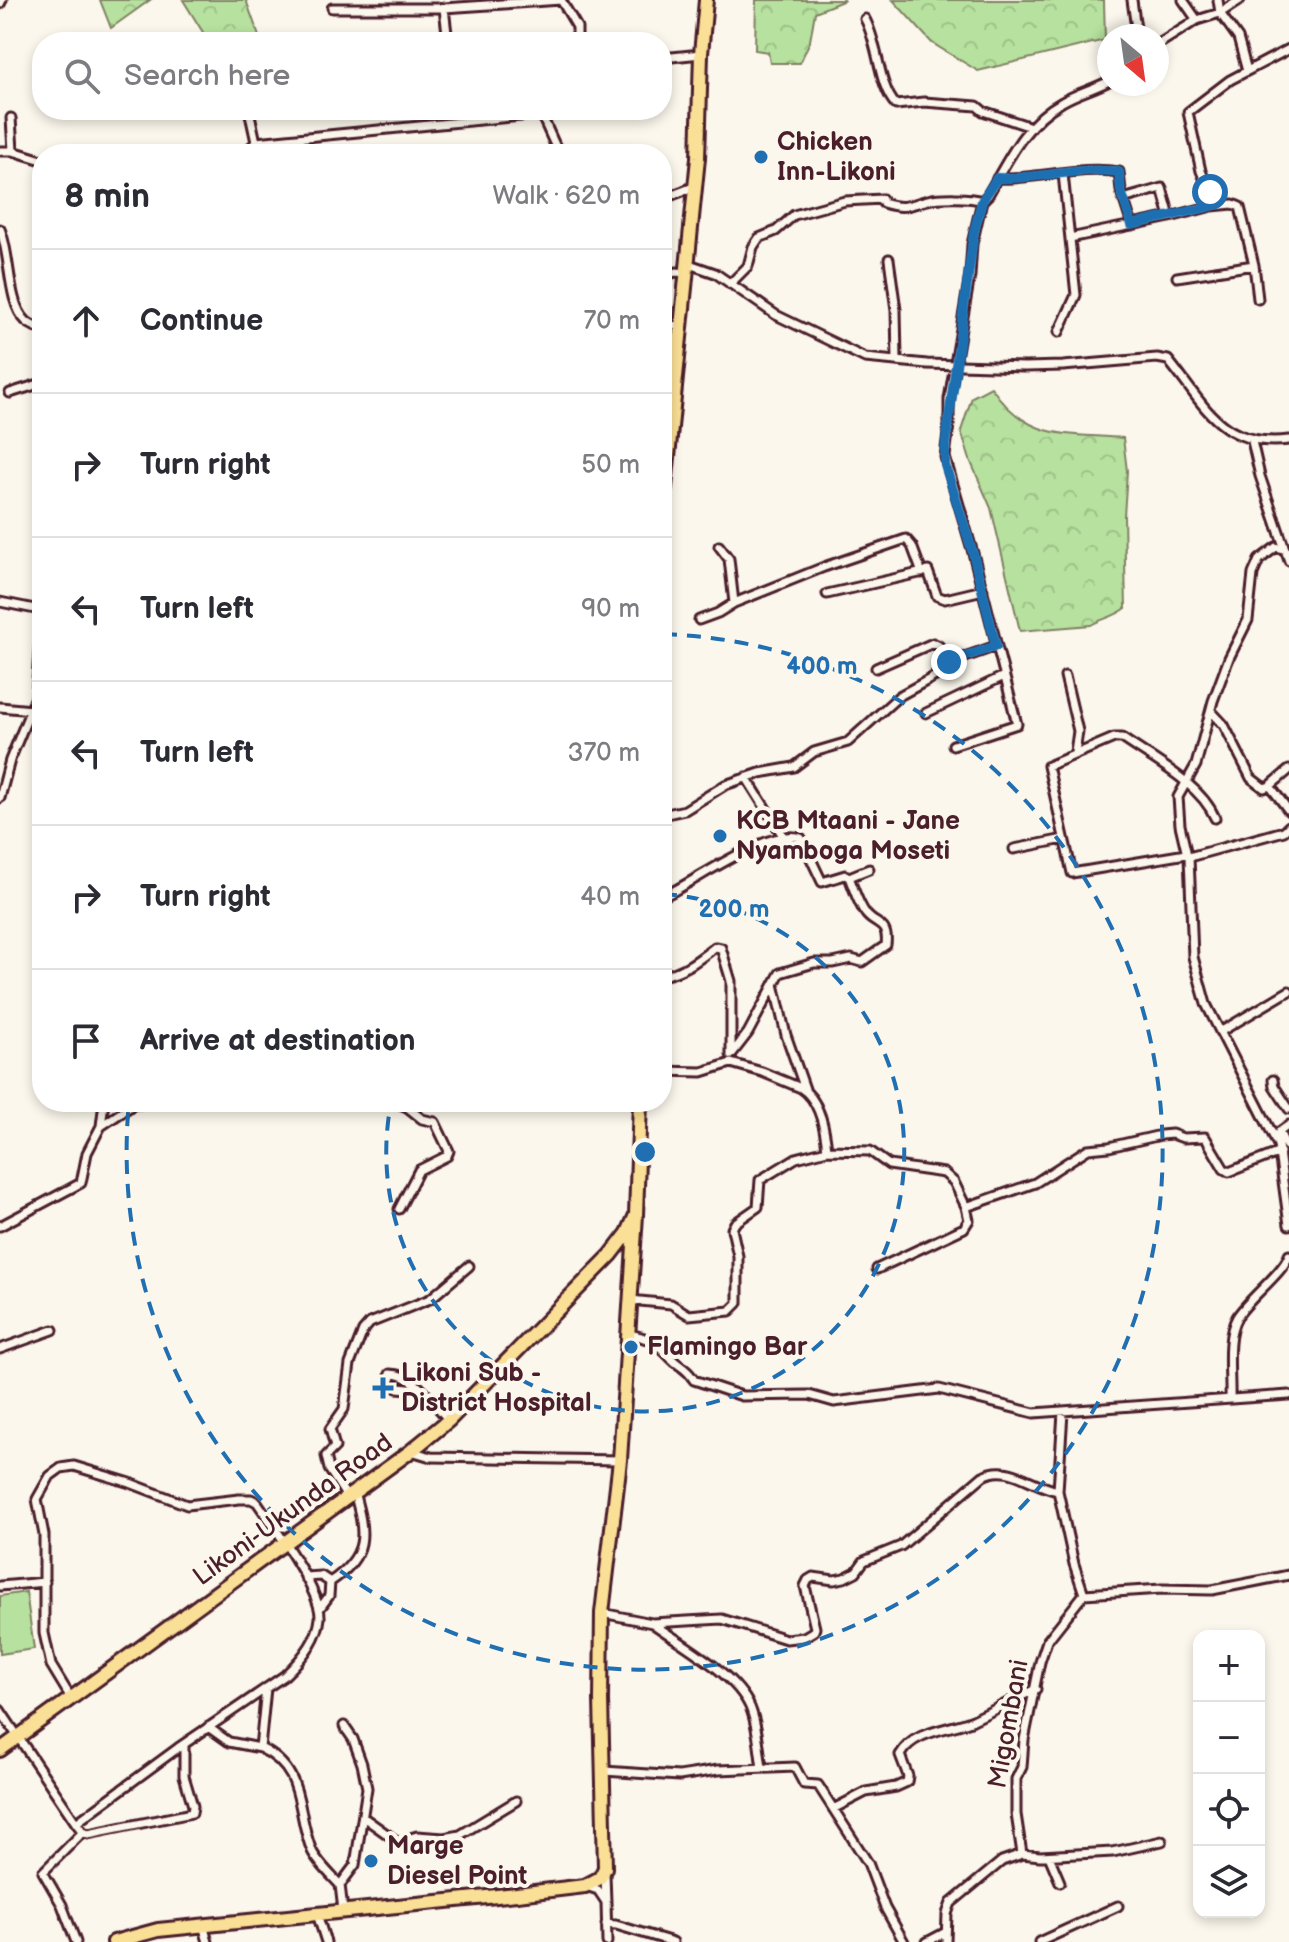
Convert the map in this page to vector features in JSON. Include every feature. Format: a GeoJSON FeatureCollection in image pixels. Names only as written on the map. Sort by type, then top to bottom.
{"type":"FeatureCollection","features":[{"type":"Feature","properties":{"kind":"highway"},"geometry":{"type":"LineString","coordinates":[[672,425],[696,186],[706,0]]}},
{"type":"Feature","properties":{"kind":"highway","name":"Likoni-Ukunda Road"},"geometry":{"type":"LineString","coordinates":[[0,1750],[411,1451],[449,1420],[605,1261],[628,1233],[636,1215],[640,1112]]}},
{"type":"Feature","properties":{"kind":"highway"},"geometry":{"type":"LineString","coordinates":[[114,1942],[203,1925],[585,1886],[600,1878],[605,1868],[602,1613],[620,1460],[636,1215]]}},
{"type":"Feature","properties":{"kind":"highway"},"geometry":{"type":"LineString","coordinates":[[605,1261],[623,1251],[630,1256],[632,1268]]}},
{"type":"Feature","properties":{"kind":"street"},"geometry":{"type":"LineString","coordinates":[[332,8],[444,8],[561,0],[577,32]]}},
{"type":"Feature","properties":{"kind":"street"},"geometry":{"type":"LineString","coordinates":[[1132,0],[1135,24]]}},
{"type":"Feature","properties":{"kind":"street"},"geometry":{"type":"LineString","coordinates":[[1183,0],[1197,20]]}},
{"type":"Feature","properties":{"kind":"street"},"geometry":{"type":"LineString","coordinates":[[1218,0],[1220,13],[1236,34],[1247,71]]}},
{"type":"Feature","properties":{"kind":"street"},"geometry":{"type":"LineString","coordinates":[[1169,38],[1240,0]]}},
{"type":"Feature","properties":{"kind":"street"},"geometry":{"type":"LineString","coordinates":[[444,8],[447,32]]}},
{"type":"Feature","properties":{"kind":"street"},"geometry":{"type":"LineString","coordinates":[[865,19],[877,50],[881,76],[896,105],[924,102],[977,106],[983,111],[1031,127]]}},
{"type":"Feature","properties":{"kind":"street"},"geometry":{"type":"LineString","coordinates":[[1212,206],[1188,112],[1216,89],[1289,49]]}},
{"type":"Feature","properties":{"kind":"street"},"geometry":{"type":"LineString","coordinates":[[672,57],[701,54]]}},
{"type":"Feature","properties":{"kind":"street"},"geometry":{"type":"LineString","coordinates":[[953,745],[1017,724],[983,590],[945,465],[949,399],[970,276],[972,244],[982,201],[1014,148],[1047,111],[1097,86]]}},
{"type":"Feature","properties":{"kind":"street"},"geometry":{"type":"LineString","coordinates":[[11,118],[13,151]]}},
{"type":"Feature","properties":{"kind":"street"},"geometry":{"type":"LineString","coordinates":[[251,120],[256,142],[466,120]]}},
{"type":"Feature","properties":{"kind":"street"},"geometry":{"type":"LineString","coordinates":[[546,120],[555,144]]}},
{"type":"Feature","properties":{"kind":"street"},"geometry":{"type":"LineString","coordinates":[[0,151],[32,157]]}},
{"type":"Feature","properties":{"kind":"street"},"geometry":{"type":"LineString","coordinates":[[997,178],[1035,178],[1083,171],[1119,172],[1123,199],[1132,225]]}},
{"type":"Feature","properties":{"kind":"street"},"geometry":{"type":"LineString","coordinates":[[1059,332],[1076,295],[1063,174]]}},
{"type":"Feature","properties":{"kind":"street"},"geometry":{"type":"LineString","coordinates":[[672,195],[696,186]]}},
{"type":"Feature","properties":{"kind":"street"},"geometry":{"type":"LineString","coordinates":[[1123,199],[1162,188],[1170,217]]}},
{"type":"Feature","properties":{"kind":"street"},"geometry":{"type":"LineString","coordinates":[[730,284],[748,266],[759,238],[776,231],[800,212],[871,198],[882,199],[883,203],[899,208],[914,206],[924,200],[982,201]]}},
{"type":"Feature","properties":{"kind":"street"},"geometry":{"type":"LineString","coordinates":[[1070,238],[1212,206],[1239,205],[1254,265],[1258,299]]}},
{"type":"Feature","properties":{"kind":"street"},"geometry":{"type":"LineString","coordinates":[[0,229],[9,258],[13,294],[26,321],[32,324]]}},
{"type":"Feature","properties":{"kind":"street"},"geometry":{"type":"LineString","coordinates":[[889,259],[896,310],[897,360]]}},
{"type":"Feature","properties":{"kind":"street"},"geometry":{"type":"LineString","coordinates":[[1177,277],[1254,265]]}},
{"type":"Feature","properties":{"kind":"street"},"geometry":{"type":"LineString","coordinates":[[672,273],[688,268],[715,273],[776,315],[856,356],[927,364],[1051,367],[1157,358],[1168,360],[1205,411],[1232,432],[1252,441],[1289,440]]}},
{"type":"Feature","properties":{"kind":"street"},"geometry":{"type":"LineString","coordinates":[[672,326],[682,326]]}},
{"type":"Feature","properties":{"kind":"street"},"geometry":{"type":"LineString","coordinates":[[672,370],[678,370]]}},
{"type":"Feature","properties":{"kind":"street"},"geometry":{"type":"LineString","coordinates":[[10,393],[32,386]]}},
{"type":"Feature","properties":{"kind":"street"},"geometry":{"type":"LineString","coordinates":[[1252,441],[1260,476],[1289,561]]}},
{"type":"Feature","properties":{"kind":"street"},"geometry":{"type":"LineString","coordinates":[[699,620],[846,559],[906,539],[912,546],[922,573]]}},
{"type":"Feature","properties":{"kind":"street"},"geometry":{"type":"LineString","coordinates":[[719,546],[729,559],[734,603]]}},
{"type":"Feature","properties":{"kind":"street"},"geometry":{"type":"LineString","coordinates":[[1286,550],[1276,547],[1259,560],[1253,574],[1248,620],[1229,658],[1200,755],[1178,803],[1188,856],[1194,965],[1206,1004],[1277,1136],[1289,1147]]}},
{"type":"Feature","properties":{"kind":"street"},"geometry":{"type":"LineString","coordinates":[[827,594],[928,571],[937,596],[943,599],[983,590]]}},
{"type":"Feature","properties":{"kind":"street"},"geometry":{"type":"LineString","coordinates":[[0,602],[32,607]]}},
{"type":"Feature","properties":{"kind":"street"},"geometry":{"type":"LineString","coordinates":[[876,668],[936,643],[944,660],[949,662]]}},
{"type":"Feature","properties":{"kind":"street"},"geometry":{"type":"LineString","coordinates":[[672,813],[685,810],[713,791],[746,777],[794,767],[814,752],[848,742],[899,696],[941,673],[949,662],[996,646]]}},
{"type":"Feature","properties":{"kind":"street"},"geometry":{"type":"LineString","coordinates":[[926,713],[1004,676]]}},
{"type":"Feature","properties":{"kind":"street"},"geometry":{"type":"LineString","coordinates":[[1065,676],[1078,731],[1075,753]]}},
{"type":"Feature","properties":{"kind":"street"},"geometry":{"type":"LineString","coordinates":[[0,707],[32,710],[10,760],[0,798]]}},
{"type":"Feature","properties":{"kind":"street"},"geometry":{"type":"LineString","coordinates":[[1211,711],[1224,725],[1251,778],[1264,788],[1289,770]]}},
{"type":"Feature","properties":{"kind":"street"},"geometry":{"type":"LineString","coordinates":[[1215,818],[1209,806],[1186,782],[1120,737],[1075,753],[1048,767],[1073,873],[1188,856],[1287,830]]}},
{"type":"Feature","properties":{"kind":"street"},"geometry":{"type":"LineString","coordinates":[[746,777],[783,836]]}},
{"type":"Feature","properties":{"kind":"street"},"geometry":{"type":"LineString","coordinates":[[1270,786],[1289,811]]}},
{"type":"Feature","properties":{"kind":"street"},"geometry":{"type":"LineString","coordinates":[[672,891],[723,863],[783,836],[795,836],[805,843],[820,881],[828,882],[845,875],[849,877],[869,869]]}},
{"type":"Feature","properties":{"kind":"street"},"geometry":{"type":"LineString","coordinates":[[1014,849],[1064,839]]}},
{"type":"Feature","properties":{"kind":"street"},"geometry":{"type":"LineString","coordinates":[[672,1071],[702,1072],[731,1059],[778,975],[786,970],[806,964],[848,959],[865,961],[886,945],[882,926],[867,916],[849,877]]}},
{"type":"Feature","properties":{"kind":"street"},"geometry":{"type":"LineString","coordinates":[[672,974],[697,962],[715,947],[721,948],[731,981],[731,1059]]}},
{"type":"Feature","properties":{"kind":"street"},"geometry":{"type":"LineString","coordinates":[[774,984],[786,1035],[806,1091],[821,1117],[827,1150]]}},
{"type":"Feature","properties":{"kind":"street"},"geometry":{"type":"LineString","coordinates":[[1220,1032],[1289,991]]}},
{"type":"Feature","properties":{"kind":"street"},"geometry":{"type":"LineString","coordinates":[[731,1059],[806,1091]]}},
{"type":"Feature","properties":{"kind":"street"},"geometry":{"type":"LineString","coordinates":[[1273,1080],[1279,1096],[1289,1109]]}},
{"type":"Feature","properties":{"kind":"street"},"geometry":{"type":"LineString","coordinates":[[0,1226],[81,1183],[87,1153],[101,1126],[103,1112]]}},
{"type":"Feature","properties":{"kind":"street"},"geometry":{"type":"LineString","coordinates":[[101,1126],[122,1112]]}},
{"type":"Feature","properties":{"kind":"street"},"geometry":{"type":"LineString","coordinates":[[399,1209],[419,1170],[447,1156],[449,1151],[435,1122],[422,1119],[413,1112]]}},
{"type":"Feature","properties":{"kind":"street"},"geometry":{"type":"LineString","coordinates":[[1277,1136],[1289,1125]]}},
{"type":"Feature","properties":{"kind":"street"},"geometry":{"type":"LineString","coordinates":[[966,1207],[1035,1183],[1084,1151],[1145,1137],[1172,1134],[1183,1138],[1205,1137],[1224,1169],[1229,1172],[1280,1152]]}},
{"type":"Feature","properties":{"kind":"street"},"geometry":{"type":"LineString","coordinates":[[1277,1136],[1289,1225]]}},
{"type":"Feature","properties":{"kind":"street"},"geometry":{"type":"LineString","coordinates":[[630,1300],[671,1304],[689,1315],[724,1313],[734,1308],[738,1299],[738,1268],[733,1226],[758,1207],[763,1176],[796,1158],[827,1150],[870,1151],[884,1164],[944,1173],[954,1182],[966,1207],[969,1220],[964,1228],[877,1269]]}},
{"type":"Feature","properties":{"kind":"street"},"geometry":{"type":"LineString","coordinates":[[1230,1398],[1234,1324],[1289,1259]]}},
{"type":"Feature","properties":{"kind":"street"},"geometry":{"type":"LineString","coordinates":[[330,1582],[350,1568],[361,1542],[361,1518],[350,1495],[329,1469],[326,1456],[335,1447],[330,1429],[344,1409],[350,1364],[363,1331],[377,1318],[430,1299],[469,1266]]}},
{"type":"Feature","properties":{"kind":"street"},"geometry":{"type":"LineString","coordinates":[[0,1349],[53,1330]]}},
{"type":"Feature","properties":{"kind":"street"},"geometry":{"type":"LineString","coordinates":[[626,1334],[647,1337],[656,1343],[672,1360],[687,1369],[694,1380],[742,1396],[799,1394],[841,1402],[939,1389],[1027,1413],[1289,1395]]}},
{"type":"Feature","properties":{"kind":"street"},"geometry":{"type":"LineString","coordinates":[[421,1390],[449,1420]]}},
{"type":"Feature","properties":{"kind":"street"},"geometry":{"type":"LineString","coordinates":[[1063,1412],[1058,1491],[1084,1594],[1162,1589],[1212,1590],[1289,1575]]}},
{"type":"Feature","properties":{"kind":"street"},"geometry":{"type":"LineString","coordinates":[[411,1451],[431,1457],[620,1460]]}},
{"type":"Feature","properties":{"kind":"street"},"geometry":{"type":"LineString","coordinates":[[71,1698],[56,1676],[46,1651],[44,1535],[37,1499],[50,1476],[67,1467],[90,1470],[187,1505],[254,1500],[305,1577],[320,1608],[320,1622],[304,1654],[284,1676],[76,1823]]}},
{"type":"Feature","properties":{"kind":"street"},"geometry":{"type":"LineString","coordinates":[[602,1613],[652,1623],[716,1619],[786,1639],[804,1637],[815,1628],[805,1586],[808,1580],[813,1577],[828,1580],[844,1578],[856,1572],[864,1561],[901,1546],[983,1476],[992,1471],[1006,1471],[1036,1486],[1058,1491]]}},
{"type":"Feature","properties":{"kind":"street"},"geometry":{"type":"LineString","coordinates":[[305,1577],[321,1576],[330,1582]]}},
{"type":"Feature","properties":{"kind":"street"},"geometry":{"type":"LineString","coordinates":[[0,1586],[45,1582]]}},
{"type":"Feature","properties":{"kind":"street"},"geometry":{"type":"LineString","coordinates":[[320,1608],[329,1596],[330,1582]]}},
{"type":"Feature","properties":{"kind":"street","name":"Migombani"},"geometry":{"type":"LineString","coordinates":[[1022,1854],[1016,1814],[1016,1779],[1022,1767],[1024,1740],[1043,1648],[1084,1594]]}},
{"type":"Feature","properties":{"kind":"street"},"geometry":{"type":"LineString","coordinates":[[652,1623],[716,1669],[745,1699],[754,1722],[762,1768]]}},
{"type":"Feature","properties":{"kind":"street"},"geometry":{"type":"LineString","coordinates":[[260,1748],[266,1688]]}},
{"type":"Feature","properties":{"kind":"street"},"geometry":{"type":"LineString","coordinates":[[835,1808],[866,1792],[907,1782],[908,1776],[900,1755],[921,1737],[971,1720],[1036,1689]]}},
{"type":"Feature","properties":{"kind":"street"},"geometry":{"type":"LineString","coordinates":[[0,1710],[83,1832],[100,1834],[192,1813],[193,1806],[184,1776],[184,1744]]}},
{"type":"Feature","properties":{"kind":"street"},"geometry":{"type":"LineString","coordinates":[[340,1885],[355,1865],[367,1778],[353,1739],[344,1726]]}},
{"type":"Feature","properties":{"kind":"street"},"geometry":{"type":"LineString","coordinates":[[208,1727],[229,1742],[272,1753],[293,1778],[313,1852],[340,1885],[343,1910]]}},
{"type":"Feature","properties":{"kind":"street"},"geometry":{"type":"LineString","coordinates":[[604,1771],[679,1776],[708,1771],[795,1767],[804,1784],[818,1785],[835,1808],[868,1863],[885,1908],[904,1942]]}},
{"type":"Feature","properties":{"kind":"street"},"geometry":{"type":"LineString","coordinates":[[363,1817],[398,1842],[417,1836],[450,1837],[471,1829],[516,1801]]}},
{"type":"Feature","properties":{"kind":"street"},"geometry":{"type":"LineString","coordinates":[[76,1942],[62,1905],[43,1872],[83,1832]]}},
{"type":"Feature","properties":{"kind":"street"},"geometry":{"type":"LineString","coordinates":[[946,1942],[951,1903],[1002,1861],[1022,1854],[1049,1856],[1113,1852],[1162,1841]]}},
{"type":"Feature","properties":{"kind":"street"},"geometry":{"type":"LineString","coordinates":[[1049,1856],[1060,1882]]}},
{"type":"Feature","properties":{"kind":"street"},"geometry":{"type":"LineString","coordinates":[[605,1868],[607,1942]]}},
{"type":"Feature","properties":{"kind":"street"},"geometry":{"type":"LineString","coordinates":[[585,1886],[598,1890],[606,1902]]}},
{"type":"Feature","properties":{"kind":"street"},"geometry":{"type":"LineString","coordinates":[[1039,1942],[1118,1906]]}},
{"type":"Feature","properties":{"kind":"street"},"geometry":{"type":"LineString","coordinates":[[316,1913],[326,1942]]}},
{"type":"Feature","properties":{"kind":"street"},"geometry":{"type":"LineString","coordinates":[[606,1924],[673,1942]]}},
{"type":"Feature","properties":{"kind":"street"},"geometry":{"type":"LineString","coordinates":[[203,1925],[208,1942]]}},
{"type":"Feature","properties":{"kind":"street"},"geometry":{"type":"LineString","coordinates":[[927,1942],[946,1932]]}},
{"type":"Feature","properties":{"kind":"green space"},"geometry":{"type":"Polygon","coordinates":[[[100,0],[150,0],[111,28],[100,0]]]}},
{"type":"Feature","properties":{"kind":"green space"},"geometry":{"type":"Polygon","coordinates":[[[183,0],[246,0],[257,32],[203,32],[183,0]]]}},
{"type":"Feature","properties":{"kind":"green space"},"geometry":{"type":"Polygon","coordinates":[[[756,0],[845,0],[815,12],[810,41],[800,63],[770,63],[768,52],[755,50],[756,0]]]}},
{"type":"Feature","properties":{"kind":"green space"},"geometry":{"type":"Polygon","coordinates":[[[893,0],[1104,0],[1105,24],[1097,24],[1097,42],[978,71],[932,43],[893,0]]]}},
{"type":"Feature","properties":{"kind":"green space"},"geometry":{"type":"Polygon","coordinates":[[[991,387],[1019,417],[1033,426],[1065,434],[1123,438],[1127,471],[1124,516],[1126,608],[1118,613],[1091,625],[1020,631],[991,508],[961,431],[972,397],[991,387]]]}},
{"type":"Feature","properties":{"kind":"green space"},"geometry":{"type":"Polygon","coordinates":[[[26,1592],[34,1649],[0,1654],[0,1596],[26,1592]]]}},
{"type":"Feature","properties":{"kind":"place","name":"Chicken Inn-Likoni"},"geometry":{"type":"Point","coordinates":[761,157]}},
{"type":"Feature","properties":{"kind":"place","name":"KCB Mtaani - Jane Nyamboga Moseti"},"geometry":{"type":"Point","coordinates":[720,836]}},
{"type":"Feature","properties":{"kind":"place","name":"Flamingo Bar"},"geometry":{"type":"Point","coordinates":[631,1347]}},
{"type":"Feature","properties":{"kind":"place","name":"Likoni Sub - District Hospital"},"geometry":{"type":"Point","coordinates":[383,1388]}},
{"type":"Feature","properties":{"kind":"place","name":"Marge Diesel Point"},"geometry":{"type":"Point","coordinates":[371,1861]}},
{"type":"Feature","properties":{"kind":"route"},"geometry":{"type":"LineString","coordinates":[[949,662],[996,646],[973,553],[945,465],[949,399],[970,276],[972,244],[982,201],[997,178],[1044,177],[1083,171],[1119,172],[1121,191],[1132,225],[1212,206],[1210,192]]}}]}
